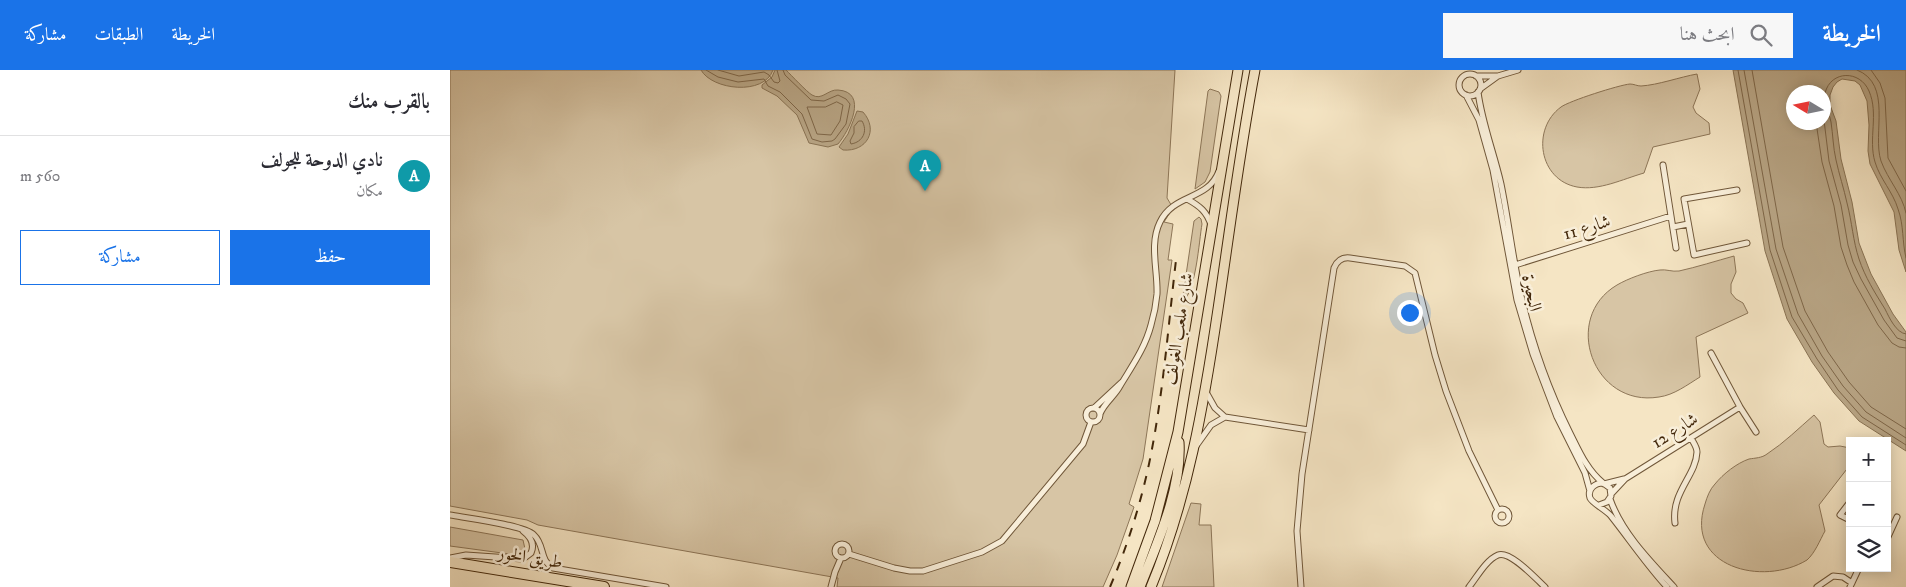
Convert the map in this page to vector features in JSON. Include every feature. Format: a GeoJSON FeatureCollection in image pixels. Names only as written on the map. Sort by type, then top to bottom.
{"type":"FeatureCollection","features":[{"type":"Feature","properties":{"kind":"highway","name":"طريق الخور"},"geometry":{"type":"LineString","coordinates":[[450,562],[604,587]]}},
{"type":"Feature","properties":{"kind":"main road","name":"شارع ملعب الغولف"},"geometry":{"type":"LineString","coordinates":[[1131,587],[1155,521],[1178,432],[1238,70]]}},
{"type":"Feature","properties":{"kind":"main road","name":"شارع ملعب الغولف"},"geometry":{"type":"LineString","coordinates":[[1151,587],[1179,506],[1195,447],[1206,392],[1243,136],[1256,70]]}},
{"type":"Feature","properties":{"kind":"main road"},"geometry":{"type":"LineString","coordinates":[[1140,587],[1161,532],[1177,479],[1180,456],[1178,432]]}},
{"type":"Feature","properties":{"kind":"street"},"geometry":{"type":"LineString","coordinates":[[1461,70],[1460,90],[1466,95],[1473,96],[1498,76],[1518,70]]}},
{"type":"Feature","properties":{"kind":"street"},"geometry":{"type":"LineString","coordinates":[[1461,79],[1466,75],[1473,74],[1498,76]]}},
{"type":"Feature","properties":{"kind":"street"},"geometry":{"type":"LineString","coordinates":[[1473,74],[1480,82],[1479,90]]}},
{"type":"Feature","properties":{"kind":"street","name":"البحيرة"},"geometry":{"type":"LineString","coordinates":[[1479,90],[1481,111],[1501,186],[1513,265]]}},
{"type":"Feature","properties":{"kind":"street","name":"البحيرة"},"geometry":{"type":"LineString","coordinates":[[1466,95],[1479,120],[1493,170],[1524,316],[1543,383],[1585,473],[1590,491]]}},
{"type":"Feature","properties":{"kind":"street"},"geometry":{"type":"LineString","coordinates":[[1091,422],[1098,420],[1100,414],[1138,359],[1152,323],[1157,294],[1156,231],[1162,217],[1172,206],[1203,190],[1212,182],[1217,175],[1222,161]]}},
{"type":"Feature","properties":{"kind":"street"},"geometry":{"type":"LineString","coordinates":[[1663,165],[1676,248]]}},
{"type":"Feature","properties":{"kind":"street"},"geometry":{"type":"LineString","coordinates":[[1737,190],[1684,199],[1688,224],[1694,255],[1747,243]]}},
{"type":"Feature","properties":{"kind":"street"},"geometry":{"type":"LineString","coordinates":[[1187,199],[1204,210],[1212,229]]}},
{"type":"Feature","properties":{"kind":"street","name":"شارع 11"},"geometry":{"type":"LineString","coordinates":[[1513,265],[1671,216]]}},
{"type":"Feature","properties":{"kind":"street"},"geometry":{"type":"LineString","coordinates":[[1673,228],[1688,224]]}},
{"type":"Feature","properties":{"kind":"street"},"geometry":{"type":"LineString","coordinates":[[1301,587],[1298,563],[1298,518],[1302,474],[1336,264],[1340,260],[1348,257],[1408,267],[1413,270],[1449,400],[1469,451],[1498,510]]}},
{"type":"Feature","properties":{"kind":"street"},"geometry":{"type":"LineString","coordinates":[[1711,353],[1740,407],[1756,432]]}},
{"type":"Feature","properties":{"kind":"street"},"geometry":{"type":"LineString","coordinates":[[1091,422],[1085,414],[1122,382]]}},
{"type":"Feature","properties":{"kind":"street"},"geometry":{"type":"LineString","coordinates":[[1206,392],[1215,408],[1225,417],[1309,430]]}},
{"type":"Feature","properties":{"kind":"street","name":"شارع 12"},"geometry":{"type":"LineString","coordinates":[[1610,497],[1625,479],[1740,407]]}},
{"type":"Feature","properties":{"kind":"street"},"geometry":{"type":"LineString","coordinates":[[1094,408],[1100,414]]}},
{"type":"Feature","properties":{"kind":"street"},"geometry":{"type":"LineString","coordinates":[[1195,447],[1211,426],[1225,417]]}},
{"type":"Feature","properties":{"kind":"street"},"geometry":{"type":"LineString","coordinates":[[849,554],[894,568],[916,572],[935,568],[990,549],[1002,541],[1083,444],[1091,422]]}},
{"type":"Feature","properties":{"kind":"street","name":"البحيرة"},"geometry":{"type":"LineString","coordinates":[[1567,432],[1589,469],[1603,483]]}},
{"type":"Feature","properties":{"kind":"street"},"geometry":{"type":"LineString","coordinates":[[1675,523],[1674,512],[1676,502],[1696,457],[1696,448],[1691,438]]}},
{"type":"Feature","properties":{"kind":"street","name":"شارع 12"},"geometry":{"type":"LineString","coordinates":[[1603,483],[1625,479]]}},
{"type":"Feature","properties":{"kind":"street"},"geometry":{"type":"LineString","coordinates":[[1667,584],[1614,512],[1610,488],[1603,483],[1595,485],[1590,491],[1591,500],[1610,515],[1640,556],[1667,584],[1674,587]]}},
{"type":"Feature","properties":{"kind":"street"},"geometry":{"type":"LineString","coordinates":[[1599,505],[1605,504],[1610,497]]}},
{"type":"Feature","properties":{"kind":"street"},"geometry":{"type":"LineString","coordinates":[[1846,507],[1840,515],[1846,518]]}},
{"type":"Feature","properties":{"kind":"street"},"geometry":{"type":"LineString","coordinates":[[450,515],[530,532],[538,538],[544,560],[553,568],[666,587]]}},
{"type":"Feature","properties":{"kind":"street"},"geometry":{"type":"LineString","coordinates":[[1891,530],[1897,517]]}},
{"type":"Feature","properties":{"kind":"street"},"geometry":{"type":"LineString","coordinates":[[450,558],[466,555],[524,559],[531,553],[533,545],[531,539],[521,529]]}},
{"type":"Feature","properties":{"kind":"street"},"geometry":{"type":"LineString","coordinates":[[839,544],[847,546],[849,554],[845,558],[841,558],[837,557],[835,551],[839,544]]}},
{"type":"Feature","properties":{"kind":"street"},"geometry":{"type":"LineString","coordinates":[[1469,587],[1490,561],[1500,554],[1504,554],[1514,559],[1545,587]]}},
{"type":"Feature","properties":{"kind":"street"},"geometry":{"type":"LineString","coordinates":[[831,587],[841,558]]}},
{"type":"Feature","properties":{"kind":"street"},"geometry":{"type":"LineString","coordinates":[[1817,587],[1833,576],[1843,576],[1851,585],[1857,572]]}},
{"type":"Feature","properties":{"kind":"shaded area"},"geometry":{"type":"Polygon","coordinates":[[[450,70],[1175,70],[1167,198],[1173,208],[1164,222],[1173,224],[1168,260],[1172,260],[1143,459],[1129,504],[1134,507],[1103,587],[837,587],[838,578],[538,525],[527,520],[450,506],[450,70]]]}},
{"type":"Feature","properties":{"kind":"shaded area"},"geometry":{"type":"Polygon","coordinates":[[[1697,74],[1700,89],[1693,107],[1696,113],[1709,123],[1710,134],[1653,147],[1644,173],[1602,186],[1577,187],[1564,182],[1554,175],[1547,164],[1543,140],[1552,116],[1561,107],[1583,97],[1624,85],[1640,86],[1662,83],[1697,74]]]}},
{"type":"Feature","properties":{"kind":"shaded area"},"geometry":{"type":"Polygon","coordinates":[[[1210,89],[1219,92],[1221,96],[1210,172],[1205,182],[1195,189],[1208,91],[1210,89]]]}},
{"type":"Feature","properties":{"kind":"shaded area"},"geometry":{"type":"Polygon","coordinates":[[[1199,217],[1202,224],[1194,278],[1187,297],[1182,302],[1194,221],[1199,217]]]}},
{"type":"Feature","properties":{"kind":"shaded area"},"geometry":{"type":"Polygon","coordinates":[[[1734,256],[1736,272],[1731,284],[1731,293],[1743,303],[1748,313],[1696,337],[1700,377],[1665,396],[1636,397],[1617,389],[1602,375],[1592,358],[1588,338],[1591,318],[1600,300],[1617,285],[1644,274],[1662,270],[1679,271],[1734,256]]]}},
{"type":"Feature","properties":{"kind":"shaded area"},"geometry":{"type":"Polygon","coordinates":[[[1814,415],[1820,422],[1824,444],[1828,447],[1846,447],[1846,470],[1819,505],[1825,531],[1807,560],[1789,568],[1770,572],[1750,571],[1732,566],[1716,557],[1706,543],[1702,526],[1708,496],[1722,476],[1735,466],[1749,459],[1763,456],[1814,415]]]}},
{"type":"Feature","properties":{"kind":"shaded area"},"geometry":{"type":"Polygon","coordinates":[[[1191,503],[1201,504],[1199,525],[1211,525],[1214,587],[1162,587],[1191,503]]]}},
{"type":"Feature","properties":{"kind":"shaded area"},"geometry":{"type":"Polygon","coordinates":[[[450,527],[523,540],[525,549],[517,555],[450,546],[450,527]]]}},
{"type":"Feature","properties":{"kind":"water"},"geometry":{"type":"Polygon","coordinates":[[[701,70],[773,70],[768,78],[759,84],[749,87],[738,87],[726,86],[716,82],[707,77],[701,70]]]}},
{"type":"Feature","properties":{"kind":"water"},"geometry":{"type":"Polygon","coordinates":[[[775,70],[786,70],[812,95],[819,97],[838,90],[847,92],[853,97],[854,113],[847,130],[838,144],[828,147],[809,143],[797,115],[777,96],[762,88],[762,85],[772,77],[775,70]]]}},
{"type":"Feature","properties":{"kind":"water"},"geometry":{"type":"Polygon","coordinates":[[[1733,70],[1906,70],[1906,272],[1899,250],[1894,212],[1870,164],[1867,101],[1860,85],[1855,81],[1842,79],[1837,82],[1831,92],[1831,85],[1786,85],[1786,130],[1831,130],[1831,108],[1836,121],[1841,159],[1852,202],[1859,243],[1871,274],[1893,314],[1906,332],[1906,451],[1891,441],[1891,437],[1884,437],[1859,421],[1834,393],[1812,362],[1787,319],[1765,251],[1733,70]]]}},
{"type":"Feature","properties":{"kind":"water"},"geometry":{"type":"Polygon","coordinates":[[[857,111],[863,112],[868,119],[870,132],[868,138],[864,144],[858,147],[851,150],[843,150],[839,147],[848,134],[857,111]]]}},
{"type":"Feature","properties":{"kind":"railway"},"geometry":{"type":"LineString","coordinates":[[1110,587],[1142,495],[1149,464],[1162,388],[1176,260]]}},
{"type":"Feature","properties":{"kind":"place","name":"نادي الدوحة للجولف"},"geometry":{"type":"Point","coordinates":[925,191]}}]}
